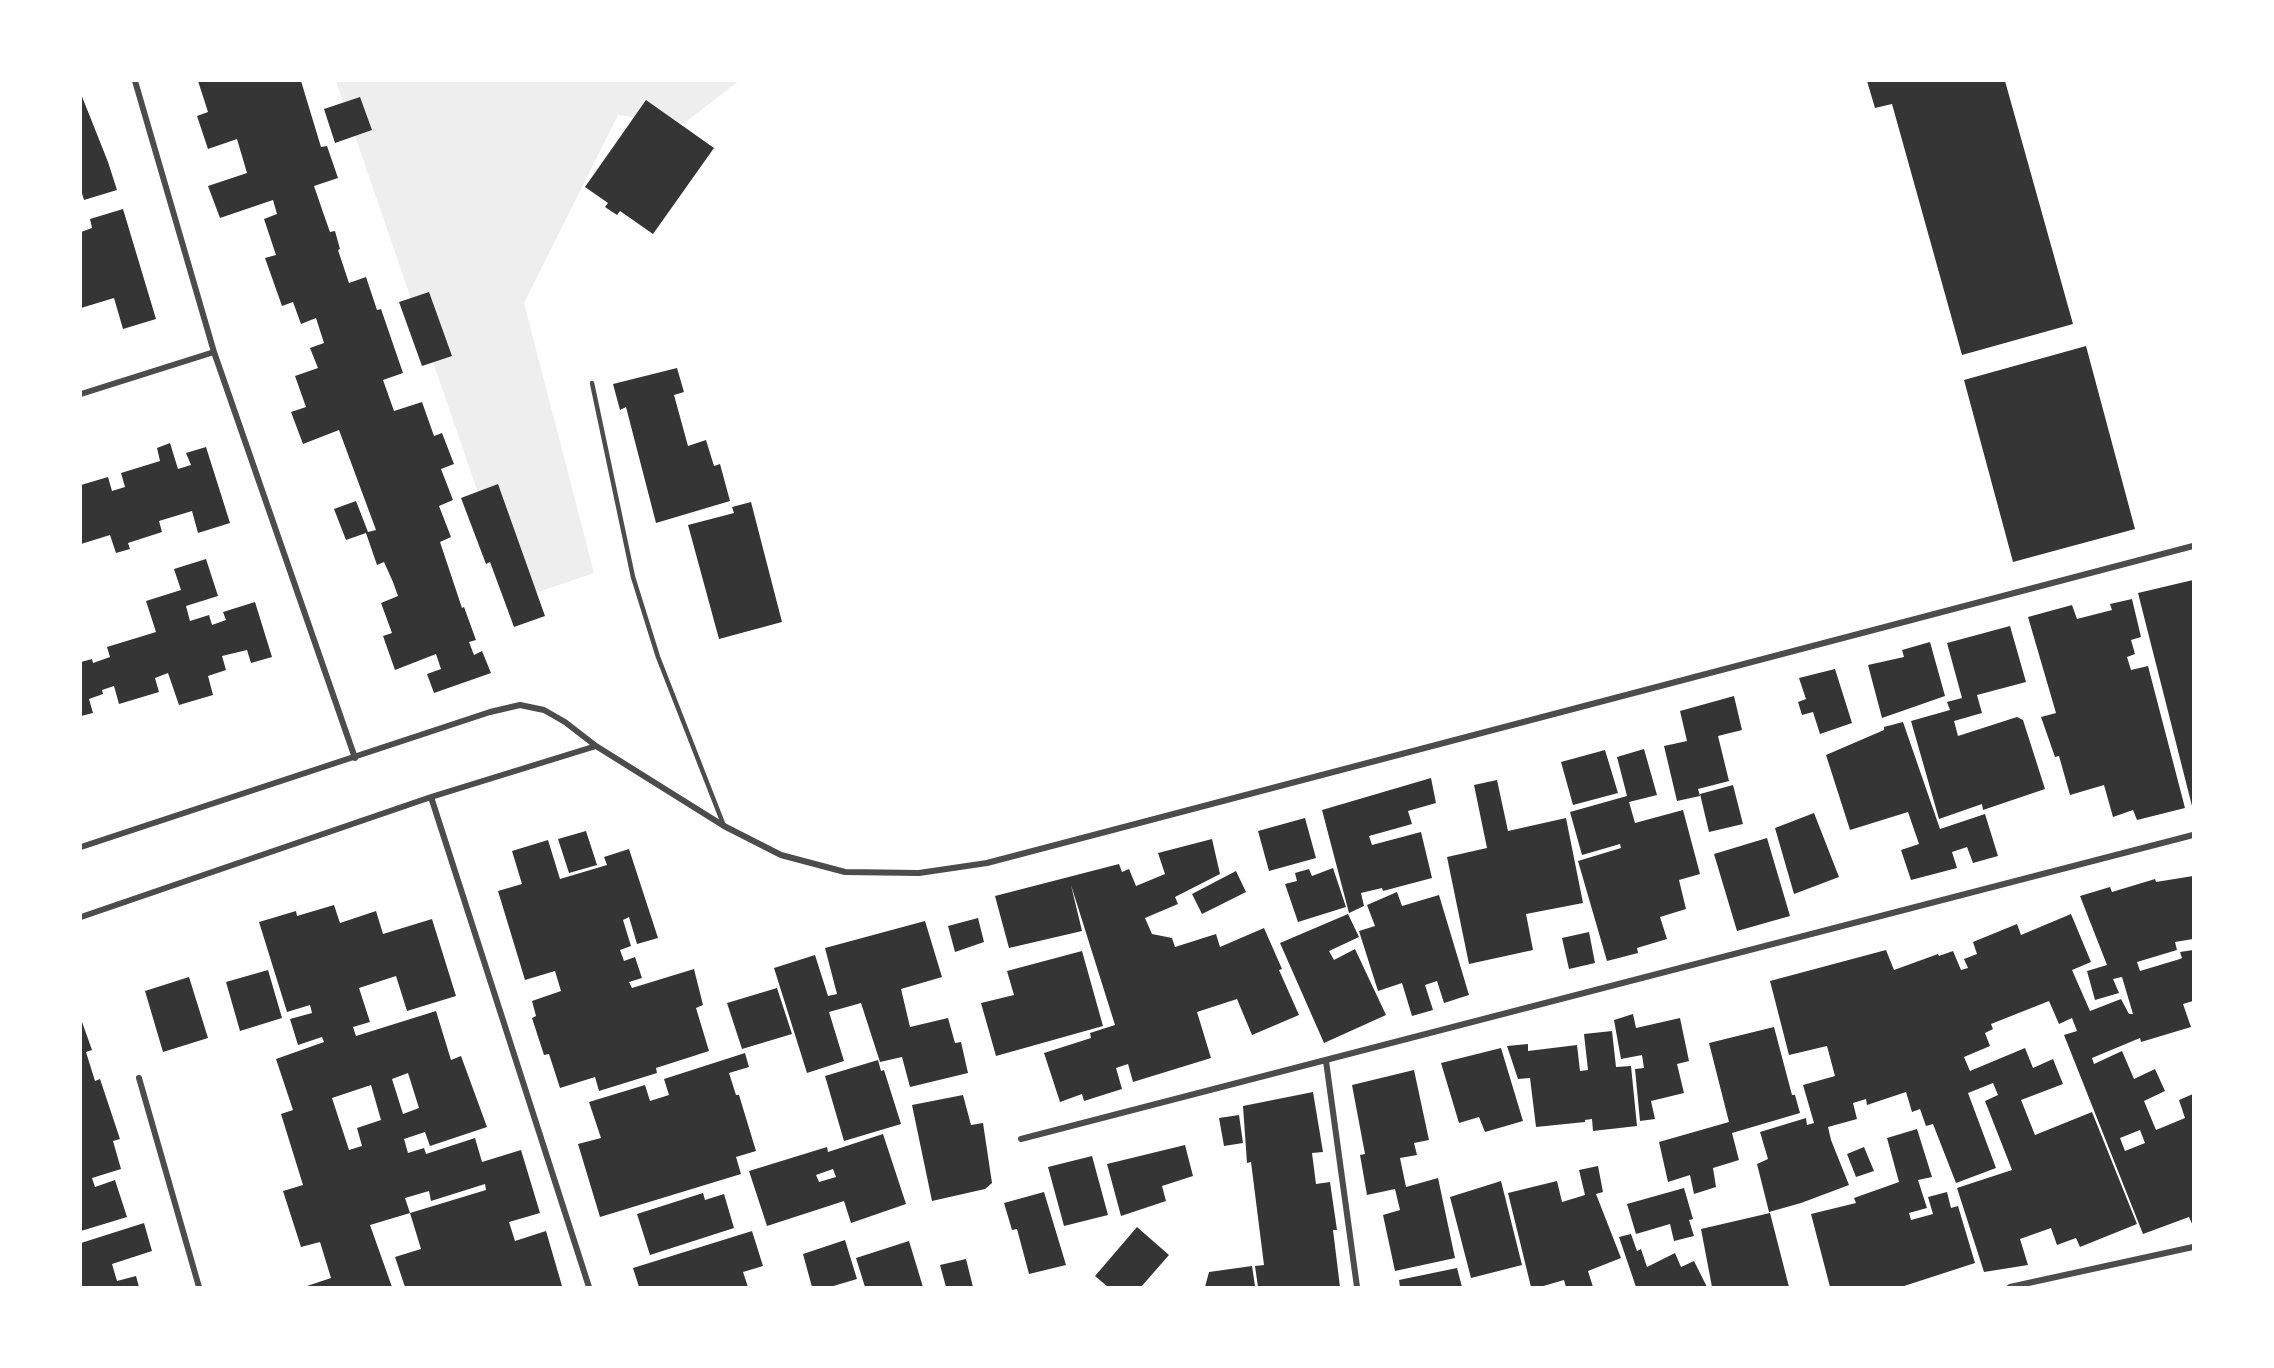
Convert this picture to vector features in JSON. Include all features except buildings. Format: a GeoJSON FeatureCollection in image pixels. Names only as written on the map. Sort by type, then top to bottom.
{"type":"FeatureCollection","features":[{"type":"Feature","properties":{"kind":"street"},"geometry":{"type":"LineString","coordinates":[[135,81],[214,352],[355,758]]}},
{"type":"Feature","properties":{"kind":"street"},"geometry":{"type":"LineString","coordinates":[[81,394],[214,352]]}},
{"type":"Feature","properties":{"kind":"street"},"geometry":{"type":"LineString","coordinates":[[81,847],[490,712],[520,705],[544,710],[565,722],[596,746],[724,826],[782,855],[845,872],[919,873],[987,863],[2193,546]]}},
{"type":"Feature","properties":{"kind":"street"},"geometry":{"type":"LineString","coordinates":[[81,917],[431,797],[596,746]]}},
{"type":"Feature","properties":{"kind":"street"},"geometry":{"type":"LineString","coordinates":[[431,797],[589,1287]]}},
{"type":"Feature","properties":{"kind":"street"},"geometry":{"type":"LineString","coordinates":[[1021,1139],[2193,835]]}},
{"type":"Feature","properties":{"kind":"street"},"geometry":{"type":"LineString","coordinates":[[1326,1061],[1357,1287]]}},
{"type":"Feature","properties":{"kind":"street"},"geometry":{"type":"LineString","coordinates":[[139,1078],[199,1287]]}},
{"type":"Feature","properties":{"kind":"street"},"geometry":{"type":"LineString","coordinates":[[2010,1287],[2193,1247]]}},
{"type":"Feature","properties":{"kind":"lane"},"geometry":{"type":"LineString","coordinates":[[592,383],[633,577],[658,657],[724,826]]}},
{"type":"Feature","properties":{"kind":"shaded area"},"geometry":{"type":"Polygon","coordinates":[[[336,81],[739,81],[683,124],[618,115],[524,303],[594,573],[515,600],[336,81]]]}}]}
